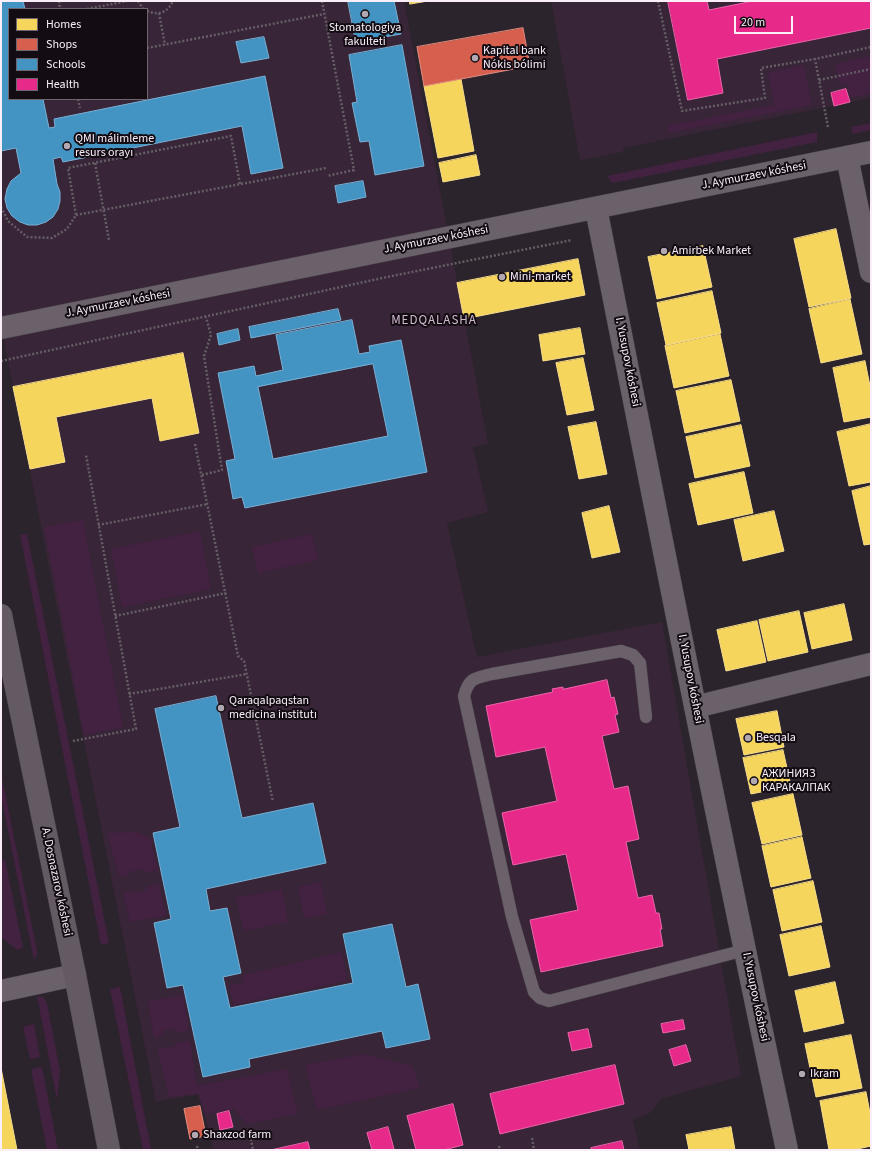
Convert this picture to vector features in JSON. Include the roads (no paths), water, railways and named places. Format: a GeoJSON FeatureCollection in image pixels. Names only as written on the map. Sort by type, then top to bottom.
{"type":"FeatureCollection","features":[{"type":"Feature","properties":{"kind":"main road","name":"A. Dosnazarov kóshesi"},"geometry":{"type":"LineString","coordinates":[[1,615],[75,975],[109,1150]]}},
{"type":"Feature","properties":{"kind":"street","name":"J. Aymurzaev kóshesi"},"geometry":{"type":"LineString","coordinates":[[1,328],[871,152]]}},
{"type":"Feature","properties":{"kind":"street"},"geometry":{"type":"LineString","coordinates":[[847,157],[871,272]]}},
{"type":"Feature","properties":{"kind":"street","name":"I. Yusupov kóshesi"},"geometry":{"type":"LineString","coordinates":[[596,208],[695,707],[787,1150]]}},
{"type":"Feature","properties":{"kind":"street"},"geometry":{"type":"LineString","coordinates":[[695,707],[871,664]]}},
{"type":"Feature","properties":{"kind":"street"},"geometry":{"type":"LineString","coordinates":[[1,991],[75,975]]}},
{"type":"Feature","properties":{"kind":"lane"},"geometry":{"type":"LineString","coordinates":[[646,717],[640,663],[633,655],[621,651],[492,674],[472,680],[466,687],[464,696],[512,917],[534,992],[540,998],[549,1001],[745,950]]}},
{"type":"Feature","properties":{"kind":"place","name":"Stomatologiya fakulteti"},"geometry":{"type":"Point","coordinates":[365,14]}},
{"type":"Feature","properties":{"kind":"place","name":"Kapital bank Nókis bólimi"},"geometry":{"type":"Point","coordinates":[475,58]}},
{"type":"Feature","properties":{"kind":"place","name":"QMI málimleme resurs orayı"},"geometry":{"type":"Point","coordinates":[67,146]}},
{"type":"Feature","properties":{"kind":"place","name":"Amirbek Market"},"geometry":{"type":"Point","coordinates":[664,251]}},
{"type":"Feature","properties":{"kind":"place","name":"Mini-market"},"geometry":{"type":"Point","coordinates":[502,277]}},
{"type":"Feature","properties":{"kind":"place","name":"Qaraqalpaqstan medicina institutı"},"geometry":{"type":"Point","coordinates":[221,708]}},
{"type":"Feature","properties":{"kind":"place","name":"Besqala"},"geometry":{"type":"Point","coordinates":[748,738]}},
{"type":"Feature","properties":{"kind":"place","name":"АЖИНИЯЗ КАРАКАЛПАК"},"geometry":{"type":"Point","coordinates":[754,781]}},
{"type":"Feature","properties":{"kind":"place","name":"Ikram"},"geometry":{"type":"Point","coordinates":[802,1074]}},
{"type":"Feature","properties":{"kind":"place","name":"Shaxzod farm"},"geometry":{"type":"Point","coordinates":[195,1135]}},
{"type":"Feature","properties":{"kind":"district","name":"MEDQALASHA"},"geometry":{"type":"Point","coordinates":[434,321]}}]}
